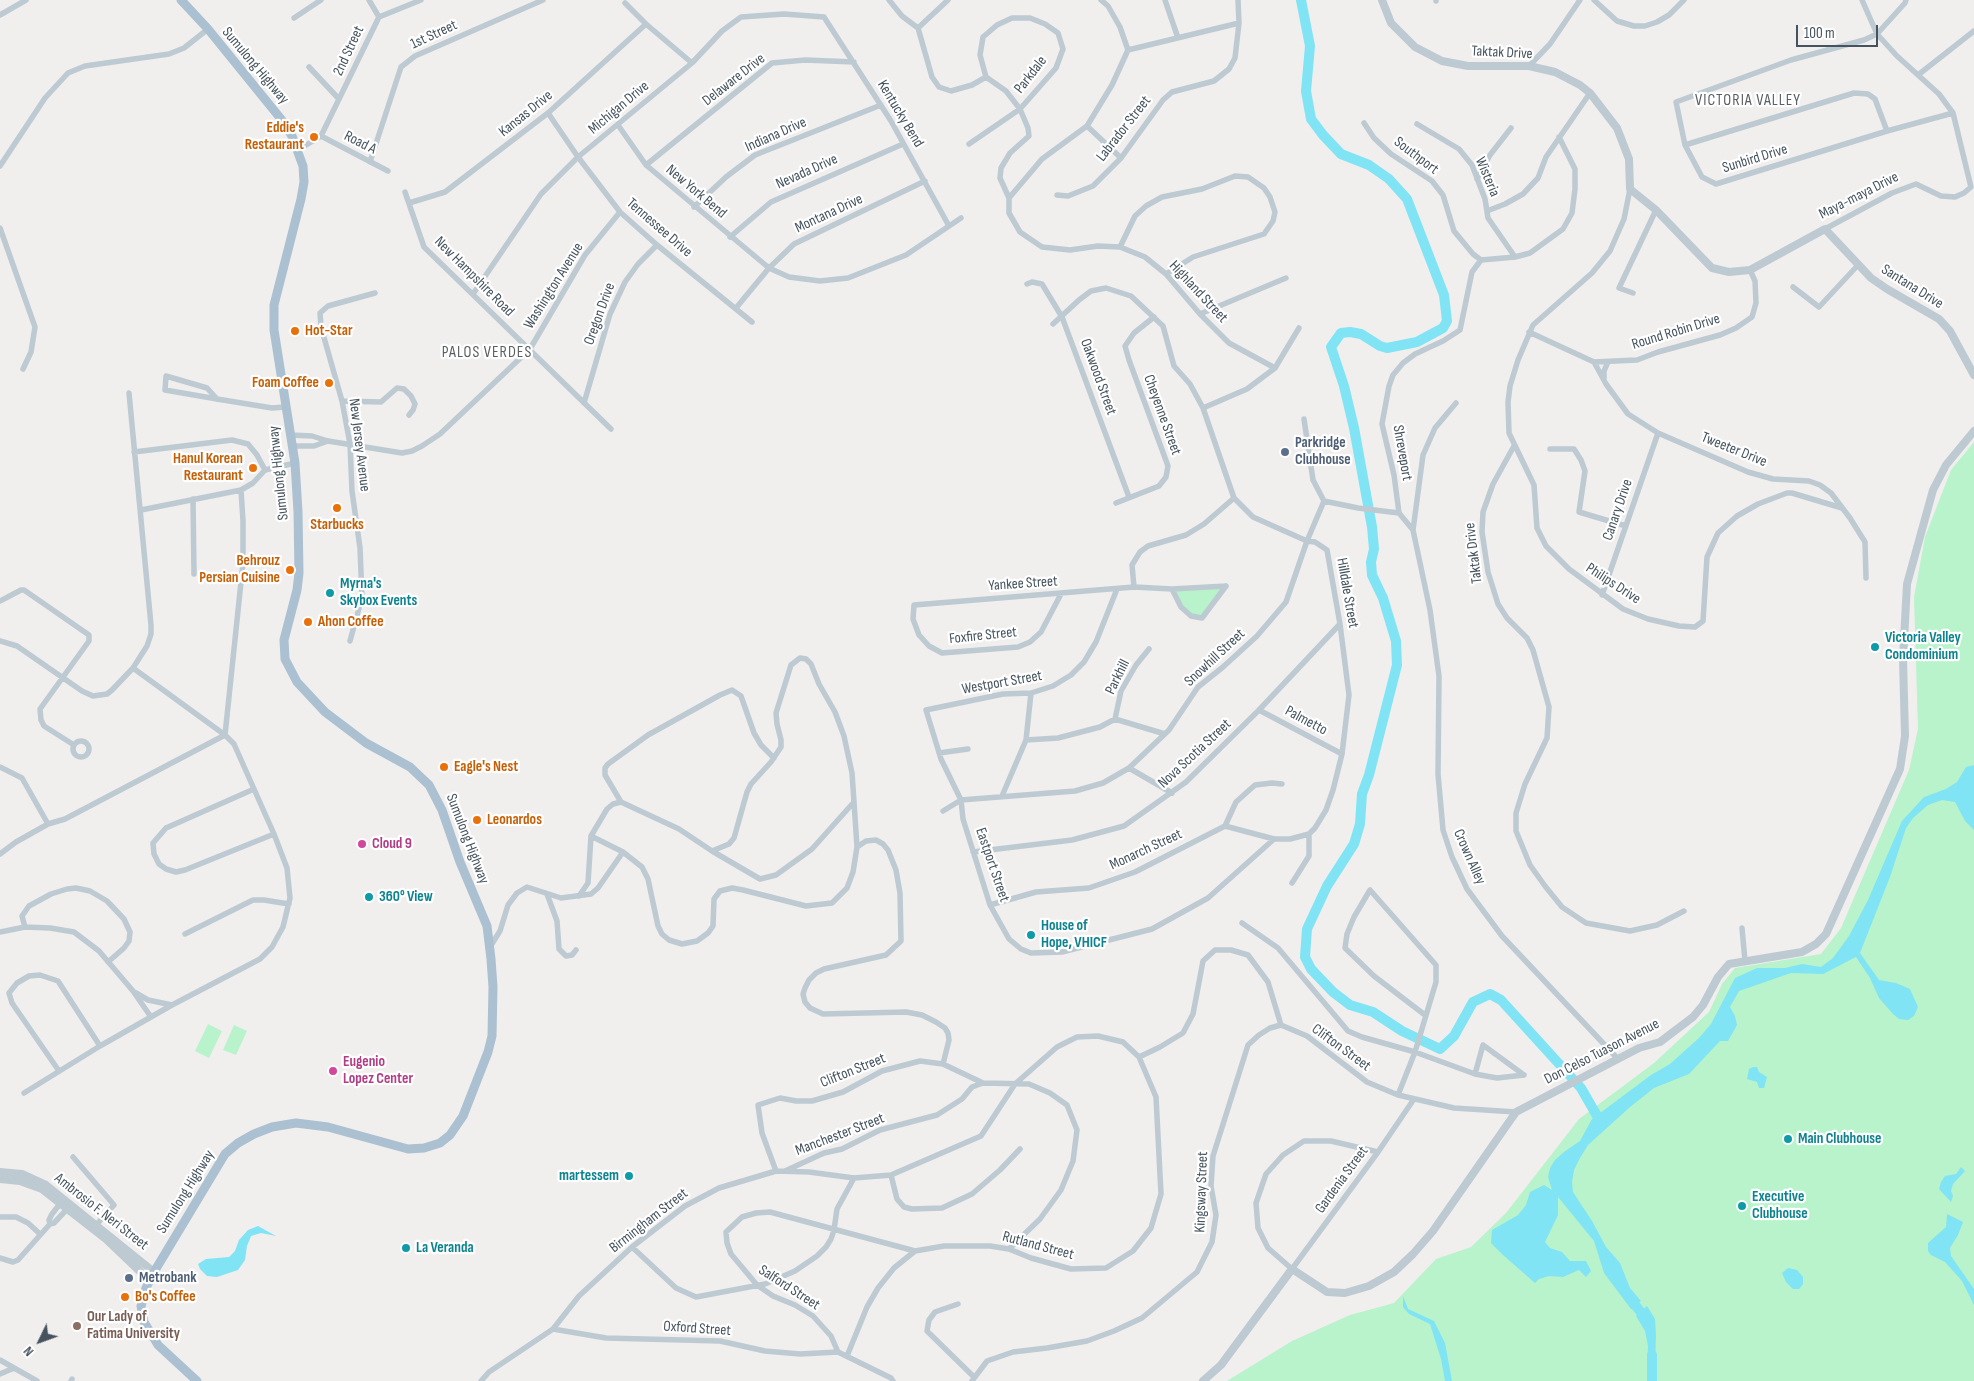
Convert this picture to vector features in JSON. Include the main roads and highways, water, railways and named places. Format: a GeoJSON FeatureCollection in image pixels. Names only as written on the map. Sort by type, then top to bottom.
{"type":"FeatureCollection","features":[{"type":"Feature","properties":{"kind":"main road","name":"Sumulong Highway"},"geometry":{"type":"LineString","coordinates":[[181,0],[208,29],[281,119],[292,136],[303,166],[304,182],[297,216],[274,305],[274,330],[295,463],[298,512],[299,573],[297,590],[284,640],[286,664],[303,689],[325,712],[366,743],[410,767],[429,784],[438,801],[460,862],[484,918],[490,947],[493,987],[490,1045],[463,1116],[445,1139],[430,1147],[408,1150],[328,1127],[306,1123],[279,1125],[254,1134],[238,1143],[225,1154],[152,1276],[144,1293],[141,1306],[148,1330],[158,1346],[198,1381]]}},
{"type":"Feature","properties":{"kind":"water"},"geometry":{"type":"Polygon","coordinates":[[[1974,765],[1974,830],[1965,821],[1955,802],[1942,800],[1928,805],[1913,818],[1906,828],[1890,877],[1860,953],[1879,980],[1896,983],[1910,989],[1918,1007],[1914,1016],[1908,1020],[1899,1019],[1893,1014],[1879,998],[1870,978],[1856,957],[1823,974],[1791,973],[1739,991],[1730,1007],[1737,1025],[1728,1041],[1720,1041],[1689,1074],[1654,1088],[1588,1145],[1574,1170],[1573,1192],[1606,1247],[1620,1263],[1630,1288],[1641,1301],[1631,1309],[1604,1273],[1594,1241],[1558,1197],[1558,1215],[1545,1242],[1550,1248],[1562,1252],[1570,1261],[1586,1261],[1591,1271],[1586,1277],[1579,1270],[1563,1277],[1549,1276],[1539,1279],[1535,1283],[1503,1255],[1491,1243],[1492,1230],[1518,1215],[1526,1205],[1530,1192],[1544,1185],[1552,1190],[1548,1177],[1550,1168],[1555,1160],[1580,1141],[1592,1119],[1651,1075],[1670,1064],[1699,1038],[1711,1024],[1735,978],[1757,968],[1785,968],[1802,964],[1821,967],[1833,958],[1849,936],[1868,900],[1902,821],[1924,797],[1946,789],[1957,782],[1966,767],[1974,765]]]}},
{"type":"Feature","properties":{"kind":"water"},"geometry":{"type":"Polygon","coordinates":[[[1757,1067],[1759,1072],[1767,1077],[1764,1088],[1759,1088],[1757,1082],[1747,1079],[1749,1069],[1757,1067]]]}},
{"type":"Feature","properties":{"kind":"water"},"geometry":{"type":"Polygon","coordinates":[[[1961,1167],[1965,1171],[1953,1184],[1951,1202],[1939,1189],[1941,1182],[1945,1176],[1956,1174],[1961,1167]]]}},
{"type":"Feature","properties":{"kind":"water"},"geometry":{"type":"Polygon","coordinates":[[[1947,1214],[1963,1222],[1950,1248],[1951,1256],[1974,1289],[1974,1305],[1962,1281],[1945,1262],[1931,1255],[1928,1251],[1928,1243],[1946,1227],[1947,1214]]]}},
{"type":"Feature","properties":{"kind":"water"},"geometry":{"type":"Polygon","coordinates":[[[258,1226],[276,1236],[261,1233],[251,1236],[245,1260],[238,1270],[217,1277],[207,1276],[200,1269],[198,1264],[206,1259],[229,1257],[235,1251],[239,1240],[248,1230],[258,1226]]]}},
{"type":"Feature","properties":{"kind":"water"},"geometry":{"type":"Polygon","coordinates":[[[1788,1268],[1797,1270],[1803,1277],[1803,1284],[1799,1289],[1793,1289],[1786,1282],[1782,1273],[1788,1268]]]}},
{"type":"Feature","properties":{"kind":"water"},"geometry":{"type":"Polygon","coordinates":[[[1403,1296],[1408,1309],[1434,1321],[1445,1343],[1452,1381],[1445,1381],[1441,1359],[1430,1324],[1409,1314],[1403,1307],[1403,1296]]]}},
{"type":"Feature","properties":{"kind":"water"},"geometry":{"type":"Polygon","coordinates":[[[1647,1306],[1655,1319],[1656,1335],[1655,1367],[1647,1368],[1648,1346],[1645,1331],[1636,1316],[1647,1306]]]}},
{"type":"Feature","properties":{"kind":"waterway"},"geometry":{"type":"LineString","coordinates":[[1301,0],[1310,46],[1306,91],[1311,119],[1341,154],[1369,165],[1389,179],[1407,199],[1444,295],[1447,321],[1443,328],[1417,342],[1387,348],[1380,346],[1361,334],[1350,332],[1341,333],[1331,347],[1344,386],[1354,428],[1372,527],[1374,549],[1371,562],[1372,575],[1383,598],[1396,641],[1397,665],[1369,775],[1362,794],[1360,824],[1354,844],[1327,886],[1307,929],[1305,957],[1311,969],[1333,992],[1350,1005],[1373,1012],[1402,1031],[1440,1049],[1454,1036],[1473,1002],[1490,994],[1501,1000],[1581,1088],[1600,1121],[1597,1125]]}},
{"type":"Feature","properties":{"kind":"waterway"},"geometry":{"type":"LineString","coordinates":[[1628,1296],[1647,1323]]}},
{"type":"Feature","properties":{"kind":"waterway"},"geometry":{"type":"LineString","coordinates":[[1652,1355],[1652,1381]]}},
{"type":"Feature","properties":{"kind":"place","name":"Eddie's Restaurant"},"geometry":{"type":"Point","coordinates":[314,137]}},
{"type":"Feature","properties":{"kind":"place","name":"Hot-Star"},"geometry":{"type":"Point","coordinates":[295,331]}},
{"type":"Feature","properties":{"kind":"place","name":"Foam Coffee"},"geometry":{"type":"Point","coordinates":[329,383]}},
{"type":"Feature","properties":{"kind":"place","name":"Parkridge Clubhouse"},"geometry":{"type":"Point","coordinates":[1285,452]}},
{"type":"Feature","properties":{"kind":"place","name":"Hanul Korean Restaurant"},"geometry":{"type":"Point","coordinates":[253,468]}},
{"type":"Feature","properties":{"kind":"place","name":"Starbucks"},"geometry":{"type":"Point","coordinates":[337,508]}},
{"type":"Feature","properties":{"kind":"place","name":"Behrouz Persian Cuisine"},"geometry":{"type":"Point","coordinates":[290,570]}},
{"type":"Feature","properties":{"kind":"place","name":"Myrna's Skybox Events"},"geometry":{"type":"Point","coordinates":[330,593]}},
{"type":"Feature","properties":{"kind":"place","name":"Ahon Coffee"},"geometry":{"type":"Point","coordinates":[308,622]}},
{"type":"Feature","properties":{"kind":"place","name":"Victoria Valley Condominium"},"geometry":{"type":"Point","coordinates":[1875,647]}},
{"type":"Feature","properties":{"kind":"place","name":"Eagle's Nest"},"geometry":{"type":"Point","coordinates":[444,767]}},
{"type":"Feature","properties":{"kind":"place","name":"Leonardos"},"geometry":{"type":"Point","coordinates":[477,820]}},
{"type":"Feature","properties":{"kind":"place","name":"Cloud 9"},"geometry":{"type":"Point","coordinates":[362,844]}},
{"type":"Feature","properties":{"kind":"place","name":"360° View"},"geometry":{"type":"Point","coordinates":[369,897]}},
{"type":"Feature","properties":{"kind":"place","name":"House of Hope, VHICF"},"geometry":{"type":"Point","coordinates":[1031,935]}},
{"type":"Feature","properties":{"kind":"place","name":"Eugenio Lopez Center"},"geometry":{"type":"Point","coordinates":[333,1071]}},
{"type":"Feature","properties":{"kind":"place","name":"Main Clubhouse"},"geometry":{"type":"Point","coordinates":[1788,1139]}},
{"type":"Feature","properties":{"kind":"place","name":"martessem"},"geometry":{"type":"Point","coordinates":[629,1176]}},
{"type":"Feature","properties":{"kind":"place","name":"Executive Clubhouse"},"geometry":{"type":"Point","coordinates":[1742,1206]}},
{"type":"Feature","properties":{"kind":"place","name":"La Veranda"},"geometry":{"type":"Point","coordinates":[406,1248]}},
{"type":"Feature","properties":{"kind":"place","name":"Metrobank"},"geometry":{"type":"Point","coordinates":[129,1278]}},
{"type":"Feature","properties":{"kind":"place","name":"Bo's Coffee"},"geometry":{"type":"Point","coordinates":[125,1297]}},
{"type":"Feature","properties":{"kind":"place","name":"Our Lady of Fatima University"},"geometry":{"type":"Point","coordinates":[77,1326]}},
{"type":"Feature","properties":{"kind":"district","name":"VICTORIA VALLEY"},"geometry":{"type":"Point","coordinates":[1748,101]}},
{"type":"Feature","properties":{"kind":"district","name":"PALOS VERDES"},"geometry":{"type":"Point","coordinates":[487,353]}}]}
